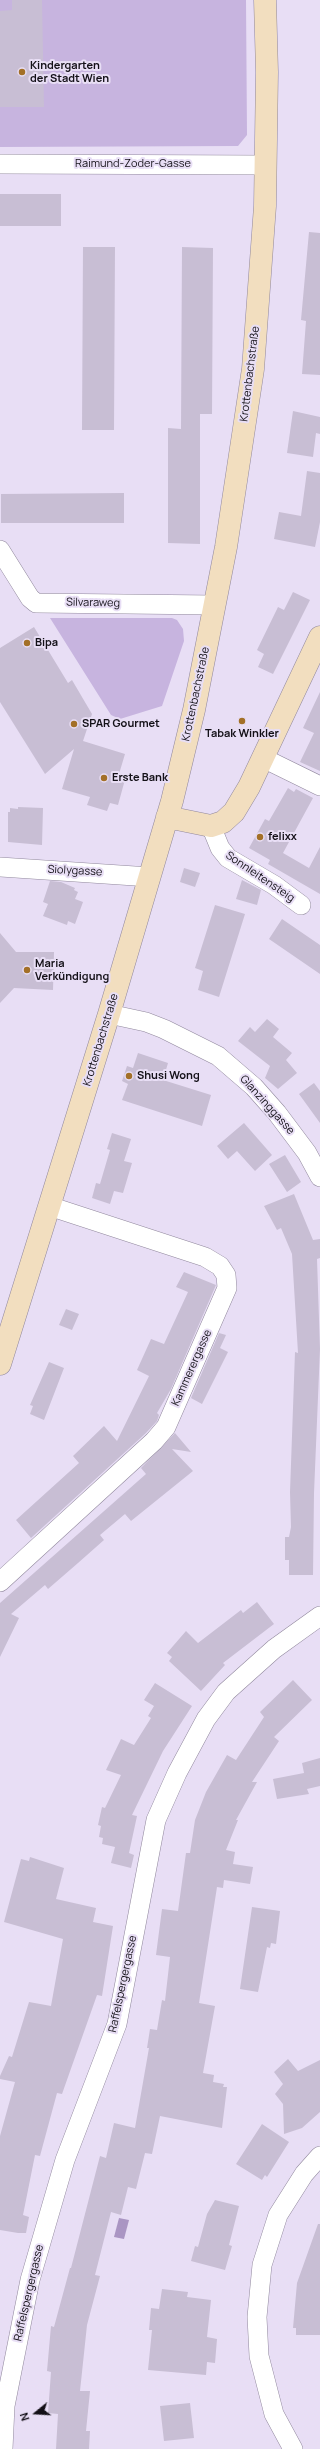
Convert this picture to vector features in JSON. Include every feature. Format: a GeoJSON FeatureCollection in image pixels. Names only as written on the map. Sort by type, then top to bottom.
{"type":"FeatureCollection","features":[{"type":"Feature","properties":{"kind":"main road","name":"Krottenbachstraße"},"geometry":{"type":"LineString","coordinates":[[0,1364],[110,1014],[167,817],[194,710],[236,493],[253,369],[266,165],[265,0]]}},
{"type":"Feature","properties":{"kind":"main road"},"geometry":{"type":"LineString","coordinates":[[167,817],[211,826],[223,822],[241,804],[320,637]]}},
{"type":"Feature","properties":{"kind":"street","name":"Raimund-Zoder-Gasse"},"geometry":{"type":"LineString","coordinates":[[0,164],[266,165]]}},
{"type":"Feature","properties":{"kind":"street","name":"Silvaraweg"},"geometry":{"type":"LineString","coordinates":[[0,550],[30,598],[36,602],[214,605]]}},
{"type":"Feature","properties":{"kind":"street"},"geometry":{"type":"LineString","coordinates":[[263,758],[320,786]]}},
{"type":"Feature","properties":{"kind":"street","name":"Sonnleitensteig"},"geometry":{"type":"LineString","coordinates":[[211,826],[220,848],[228,858],[274,885],[301,905]]}},
{"type":"Feature","properties":{"kind":"street","name":"Siolygasse"},"geometry":{"type":"LineString","coordinates":[[0,867],[150,876]]}},
{"type":"Feature","properties":{"kind":"street","name":"Glanzinggasse"},"geometry":{"type":"LineString","coordinates":[[110,1014],[146,1022],[164,1029],[218,1056],[254,1087],[277,1113],[307,1153],[320,1177]]}},
{"type":"Feature","properties":{"kind":"street","name":"Kammerergasse"},"geometry":{"type":"LineString","coordinates":[[0,1582],[154,1441],[166,1427],[227,1288],[226,1275],[220,1266],[205,1257],[49,1206]]}},
{"type":"Feature","properties":{"kind":"street","name":"Raffelspergergasse"},"geometry":{"type":"LineString","coordinates":[[3,2449],[5,2406],[30,2280],[65,2160],[117,2024],[156,1820],[176,1773],[206,1719],[226,1692],[274,1648],[320,1616]]}},
{"type":"Feature","properties":{"kind":"street"},"geometry":{"type":"LineString","coordinates":[[293,2449],[274,2414],[258,2356],[257,2317],[262,2265],[278,2215],[304,2174],[320,2156]]}},
{"type":"Feature","properties":{"kind":"shaded area"},"geometry":{"type":"Polygon","coordinates":[[[0,0],[246,0],[247,135],[238,146],[0,147],[0,0]]]}},
{"type":"Feature","properties":{"kind":"shaded area"},"geometry":{"type":"Polygon","coordinates":[[[50,618],[172,618],[177,620],[183,629],[184,641],[162,706],[120,719],[111,715],[50,618]]]}},
{"type":"Feature","properties":{"kind":"shaded area"},"geometry":{"type":"Polygon","coordinates":[[[119,2218],[129,2220],[124,2239],[114,2237],[119,2218]]]}},
{"type":"Feature","properties":{"kind":"building","name":"Kindergarten der Stadt Wien"},"geometry":{"type":"Polygon","coordinates":[[[12,0],[42,0],[44,107],[0,107],[0,11],[12,10],[12,0]]]}},
{"type":"Feature","properties":{"kind":"building"},"geometry":{"type":"Polygon","coordinates":[[[0,194],[61,194],[61,226],[0,226],[0,194]]]}},
{"type":"Feature","properties":{"kind":"building"},"geometry":{"type":"Polygon","coordinates":[[[309,232],[320,233],[320,375],[302,374],[306,321],[301,320],[309,232]]]}},
{"type":"Feature","properties":{"kind":"building"},"geometry":{"type":"Polygon","coordinates":[[[83,247],[115,247],[114,430],[82,430],[83,247]]]}},
{"type":"Feature","properties":{"kind":"building"},"geometry":{"type":"Polygon","coordinates":[[[182,247],[213,248],[212,414],[200,414],[200,544],[168,543],[168,428],[181,429],[182,247]]]}},
{"type":"Feature","properties":{"kind":"building"},"geometry":{"type":"Polygon","coordinates":[[[293,411],[320,417],[320,434],[316,433],[313,457],[287,453],[293,411]]]}},
{"type":"Feature","properties":{"kind":"building"},"geometry":{"type":"Polygon","coordinates":[[[307,471],[320,473],[320,522],[315,547],[274,539],[279,512],[301,516],[307,471]]]}},
{"type":"Feature","properties":{"kind":"building"},"geometry":{"type":"Polygon","coordinates":[[[124,493],[124,523],[1,523],[1,494],[124,493]]]}},
{"type":"Feature","properties":{"kind":"building"},"geometry":{"type":"Polygon","coordinates":[[[293,592],[310,600],[273,674],[258,667],[264,654],[257,650],[278,607],[284,610],[293,592]]]}},
{"type":"Feature","properties":{"kind":"building"},"geometry":{"type":"Polygon","coordinates":[[[34,627],[68,683],[72,680],[92,714],[83,741],[125,754],[119,774],[126,776],[118,805],[110,803],[107,811],[87,805],[90,797],[62,789],[74,749],[45,774],[0,702],[0,648],[34,627]]]}},
{"type":"Feature","properties":{"kind":"building"},"geometry":{"type":"Polygon","coordinates":[[[320,692],[320,771],[300,762],[314,733],[303,728],[320,692]]]}},
{"type":"Feature","properties":{"kind":"building"},"geometry":{"type":"Polygon","coordinates":[[[288,788],[294,792],[296,789],[313,798],[283,853],[309,868],[320,847],[320,894],[268,864],[270,860],[249,848],[265,819],[269,821],[288,788]]]}},
{"type":"Feature","properties":{"kind":"building"},"geometry":{"type":"Polygon","coordinates":[[[18,807],[43,808],[42,845],[8,842],[8,812],[10,812],[10,808],[18,809],[18,807]]]}},
{"type":"Feature","properties":{"kind":"building"},"geometry":{"type":"Polygon","coordinates":[[[184,868],[200,873],[195,887],[180,882],[184,868]]]}},
{"type":"Feature","properties":{"kind":"building"},"geometry":{"type":"Polygon","coordinates":[[[242,880],[261,890],[257,905],[236,899],[242,880]]]}},
{"type":"Feature","properties":{"kind":"building"},"geometry":{"type":"Polygon","coordinates":[[[50,881],[61,882],[75,888],[74,890],[78,892],[75,899],[83,902],[75,924],[68,921],[67,925],[43,916],[48,904],[43,902],[50,881]]]}},
{"type":"Feature","properties":{"kind":"building"},"geometry":{"type":"Polygon","coordinates":[[[215,905],[245,914],[219,997],[198,990],[203,971],[195,968],[215,905]]]}},
{"type":"Feature","properties":{"kind":"building"},"geometry":{"type":"Polygon","coordinates":[[[282,919],[320,945],[320,974],[269,939],[282,919]]]}},
{"type":"Feature","properties":{"kind":"building","name":"Maria Verkündigung"},"geometry":{"type":"Polygon","coordinates":[[[0,933],[16,952],[54,952],[53,990],[14,988],[0,1003],[0,933]]]}},
{"type":"Feature","properties":{"kind":"building"},"geometry":{"type":"Polygon","coordinates":[[[267,1019],[279,1029],[273,1037],[292,1053],[286,1060],[297,1073],[278,1089],[265,1078],[270,1066],[238,1041],[250,1027],[255,1032],[267,1019]]]}},
{"type":"Feature","properties":{"kind":"building"},"geometry":{"type":"Polygon","coordinates":[[[138,1053],[168,1063],[163,1080],[211,1095],[202,1126],[122,1100],[128,1084],[122,1081],[127,1066],[133,1068],[138,1053]]]}},
{"type":"Feature","properties":{"kind":"building"},"geometry":{"type":"Polygon","coordinates":[[[314,1083],[320,1091],[320,1123],[299,1094],[314,1083]]]}},
{"type":"Feature","properties":{"kind":"building"},"geometry":{"type":"Polygon","coordinates":[[[244,1123],[272,1155],[255,1171],[237,1151],[228,1159],[217,1146],[244,1123]]]}},
{"type":"Feature","properties":{"kind":"building"},"geometry":{"type":"Polygon","coordinates":[[[112,1133],[131,1139],[124,1161],[132,1163],[123,1193],[114,1191],[110,1204],[92,1198],[96,1183],[100,1184],[110,1150],[107,1149],[112,1133]]]}},
{"type":"Feature","properties":{"kind":"building"},"geometry":{"type":"Polygon","coordinates":[[[285,1155],[301,1182],[287,1192],[269,1164],[285,1155]]]}},
{"type":"Feature","properties":{"kind":"building"},"geometry":{"type":"Polygon","coordinates":[[[294,1194],[313,1240],[320,1239],[320,1258],[317,1259],[320,1349],[314,1493],[313,1575],[289,1575],[289,1560],[285,1560],[285,1537],[289,1537],[291,1527],[290,1492],[295,1352],[298,1353],[292,1254],[281,1228],[277,1230],[264,1206],[294,1194]]]}},
{"type":"Feature","properties":{"kind":"building"},"geometry":{"type":"Polygon","coordinates":[[[184,1272],[216,1285],[171,1389],[157,1413],[159,1415],[157,1421],[146,1433],[31,1538],[16,1520],[79,1463],[73,1456],[104,1426],[117,1441],[149,1376],[137,1370],[151,1339],[164,1344],[188,1292],[176,1287],[184,1272]]]}},
{"type":"Feature","properties":{"kind":"building"},"geometry":{"type":"Polygon","coordinates":[[[66,1309],[79,1314],[72,1330],[59,1325],[66,1309]]]}},
{"type":"Feature","properties":{"kind":"building"},"geometry":{"type":"Polygon","coordinates":[[[219,1333],[226,1335],[220,1348],[228,1352],[202,1404],[191,1398],[219,1333]]]}},
{"type":"Feature","properties":{"kind":"building"},"geometry":{"type":"Polygon","coordinates":[[[49,1362],[64,1368],[44,1420],[30,1414],[33,1406],[30,1405],[49,1362]]]}},
{"type":"Feature","properties":{"kind":"building"},"geometry":{"type":"Polygon","coordinates":[[[175,1433],[191,1452],[172,1449],[193,1471],[131,1521],[125,1514],[100,1535],[104,1540],[78,1563],[48,1589],[45,1585],[11,1614],[19,1618],[0,1657],[0,1603],[146,1474],[141,1468],[175,1433]]]}},
{"type":"Feature","properties":{"kind":"building"},"geometry":{"type":"Polygon","coordinates":[[[257,1602],[274,1624],[223,1663],[225,1665],[201,1691],[169,1661],[172,1657],[167,1653],[186,1631],[198,1643],[241,1610],[243,1613],[257,1602]]]}},
{"type":"Feature","properties":{"kind":"building"},"geometry":{"type":"Polygon","coordinates":[[[293,1680],[312,1700],[274,1737],[279,1741],[252,1782],[257,1782],[236,1820],[238,1820],[226,1850],[235,1852],[233,1864],[253,1867],[250,1884],[224,1880],[223,1888],[217,1887],[199,2003],[215,2006],[203,2073],[214,2075],[213,2082],[224,2084],[223,2087],[227,2087],[222,2128],[160,2116],[152,2154],[145,2153],[136,2189],[128,2187],[121,2215],[111,2212],[95,2275],[100,2276],[87,2325],[80,2391],[90,2391],[86,2431],[90,2431],[89,2449],[56,2449],[58,2414],[48,2413],[51,2372],[47,2371],[51,2326],[54,2327],[100,2156],[106,2158],[114,2123],[135,2128],[149,2048],[147,2048],[150,2029],[157,2030],[162,2000],[165,2001],[170,1957],[156,1955],[162,1909],[178,1911],[186,1853],[190,1853],[195,1820],[206,1792],[227,1755],[236,1760],[264,1717],[260,1712],[293,1680]]]}},
{"type":"Feature","properties":{"kind":"building"},"geometry":{"type":"Polygon","coordinates":[[[155,1683],[192,1706],[163,1751],[132,1815],[137,1816],[129,1853],[134,1855],[131,1868],[111,1863],[115,1847],[102,1844],[103,1838],[99,1837],[101,1826],[98,1825],[102,1807],[105,1808],[121,1775],[106,1770],[121,1739],[134,1745],[151,1718],[148,1716],[154,1706],[144,1700],[155,1683]]]}},
{"type":"Feature","properties":{"kind":"building"},"geometry":{"type":"Polygon","coordinates":[[[320,1758],[320,1786],[307,1789],[309,1794],[277,1799],[273,1779],[304,1773],[302,1763],[320,1758]]]}},
{"type":"Feature","properties":{"kind":"building"},"geometry":{"type":"Polygon","coordinates":[[[30,1857],[64,1868],[56,1899],[96,1908],[93,1922],[113,1926],[102,1996],[97,1995],[62,2094],[57,2093],[40,2156],[35,2155],[23,2215],[29,2217],[26,2233],[18,2233],[0,2230],[0,2136],[15,2082],[0,2079],[0,2076],[9,2056],[12,2057],[29,2002],[51,2006],[63,1939],[4,1922],[21,1859],[29,1861],[30,1857]]]}},
{"type":"Feature","properties":{"kind":"building"},"geometry":{"type":"Polygon","coordinates":[[[252,1907],[280,1911],[276,1944],[271,1943],[270,1948],[267,1947],[258,1992],[240,1989],[252,1907]]]}},
{"type":"Feature","properties":{"kind":"building"},"geometry":{"type":"Polygon","coordinates":[[[288,2059],[298,2071],[320,2060],[320,2112],[302,2128],[284,2134],[283,2104],[275,2094],[283,2084],[274,2072],[288,2059]]]}},
{"type":"Feature","properties":{"kind":"building"},"geometry":{"type":"Polygon","coordinates":[[[262,2124],[289,2142],[267,2177],[265,2175],[262,2180],[236,2164],[262,2124]]]}},
{"type":"Feature","properties":{"kind":"building"},"geometry":{"type":"Polygon","coordinates":[[[215,2200],[239,2206],[229,2245],[232,2246],[225,2270],[191,2261],[195,2246],[198,2247],[207,2214],[215,2200]]]}},
{"type":"Feature","properties":{"kind":"building"},"geometry":{"type":"Polygon","coordinates":[[[318,2224],[320,2224],[320,2335],[296,2335],[296,2328],[293,2328],[297,2283],[318,2224]]]}},
{"type":"Feature","properties":{"kind":"building"},"geometry":{"type":"Polygon","coordinates":[[[162,2289],[188,2292],[187,2297],[211,2300],[207,2337],[217,2339],[215,2363],[207,2362],[206,2375],[148,2370],[152,2330],[149,2330],[151,2308],[159,2309],[162,2289]]]}},
{"type":"Feature","properties":{"kind":"building"},"geometry":{"type":"Polygon","coordinates":[[[190,2403],[194,2438],[164,2441],[160,2406],[190,2403]]]}},
{"type":"Feature","properties":{"kind":"place","name":"Kindergarten der Stadt Wien"},"geometry":{"type":"Point","coordinates":[22,72]}},
{"type":"Feature","properties":{"kind":"place","name":"Bipa"},"geometry":{"type":"Point","coordinates":[27,643]}},
{"type":"Feature","properties":{"kind":"place","name":"Tabak Winkler"},"geometry":{"type":"Point","coordinates":[242,721]}},
{"type":"Feature","properties":{"kind":"place","name":"SPAR Gourmet"},"geometry":{"type":"Point","coordinates":[74,724]}},
{"type":"Feature","properties":{"kind":"place","name":"Erste Bank"},"geometry":{"type":"Point","coordinates":[104,778]}},
{"type":"Feature","properties":{"kind":"place","name":"felixx"},"geometry":{"type":"Point","coordinates":[260,837]}},
{"type":"Feature","properties":{"kind":"place","name":"Maria Verkündigung"},"geometry":{"type":"Point","coordinates":[27,970]}},
{"type":"Feature","properties":{"kind":"place","name":"Shusi Wong"},"geometry":{"type":"Point","coordinates":[129,1076]}}]}
